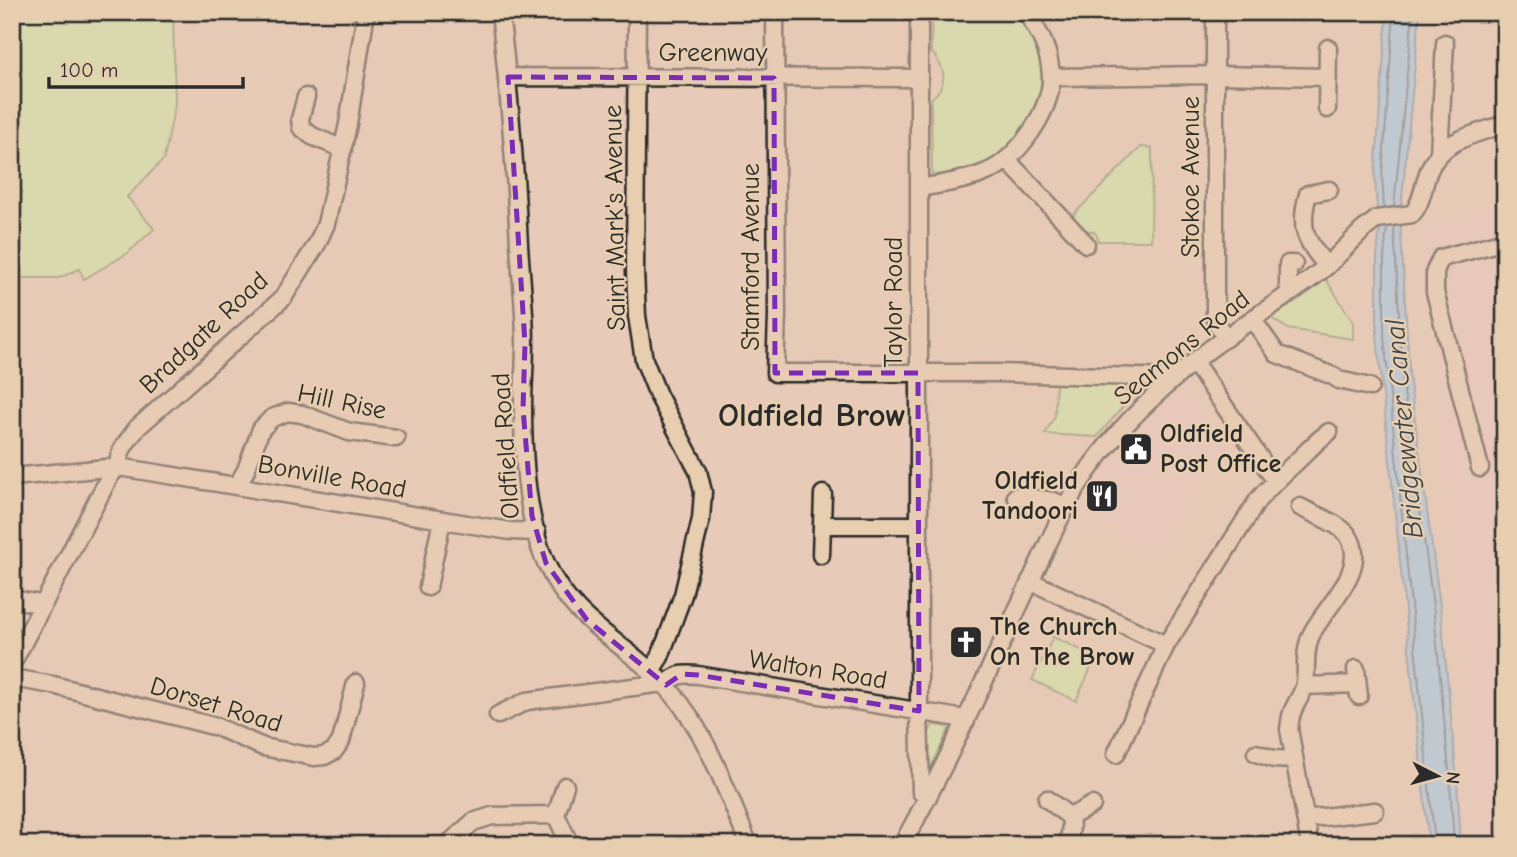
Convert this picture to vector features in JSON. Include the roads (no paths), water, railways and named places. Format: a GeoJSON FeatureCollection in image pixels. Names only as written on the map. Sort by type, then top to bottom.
{"type":"FeatureCollection","features":[{"type":"Feature","properties":{"kind":"street","name":"Bradgate Road"},"geometry":{"type":"LineString","coordinates":[[12,664],[117,467],[121,450],[137,428],[283,298],[317,244],[326,224],[342,149],[366,12]]}},
{"type":"Feature","properties":{"kind":"street","name":"Oldfield Road"},"geometry":{"type":"LineString","coordinates":[[500,12],[508,77],[525,344],[523,409],[527,484],[532,516],[546,563],[575,608],[664,684],[691,716],[708,746],[749,845]]}},
{"type":"Feature","properties":{"kind":"street","name":"Saint Mark's Avenue"},"geometry":{"type":"LineString","coordinates":[[637,12],[637,316],[644,360],[658,396],[698,471],[703,492],[701,519],[683,595],[660,657],[650,672]]}},
{"type":"Feature","properties":{"kind":"street"},"geometry":{"type":"LineString","coordinates":[[774,78],[775,12]]}},
{"type":"Feature","properties":{"kind":"street","name":"Taylor Road"},"geometry":{"type":"LineString","coordinates":[[919,12],[919,711],[921,792],[928,797]]}},
{"type":"Feature","properties":{"kind":"street"},"geometry":{"type":"LineString","coordinates":[[919,188],[988,172],[1007,160],[1035,124],[1045,104],[1051,77],[1041,34],[1026,12]]}},
{"type":"Feature","properties":{"kind":"street","name":"Stokoe Avenue"},"geometry":{"type":"LineString","coordinates":[[1215,12],[1215,317],[1226,338]]}},
{"type":"Feature","properties":{"kind":"street"},"geometry":{"type":"LineString","coordinates":[[1439,153],[1445,43]]}},
{"type":"Feature","properties":{"kind":"street"},"geometry":{"type":"LineString","coordinates":[[1327,109],[1328,48]]}},
{"type":"Feature","properties":{"kind":"street","name":"Greenway"},"geometry":{"type":"LineString","coordinates":[[508,77],[919,78]]}},
{"type":"Feature","properties":{"kind":"street"},"geometry":{"type":"LineString","coordinates":[[1051,77],[1328,77]]}},
{"type":"Feature","properties":{"kind":"street","name":"Stamford Avenue"},"geometry":{"type":"LineString","coordinates":[[774,78],[777,316],[775,373],[997,373],[1174,378]]}},
{"type":"Feature","properties":{"kind":"street"},"geometry":{"type":"LineString","coordinates":[[306,97],[300,119],[301,127],[312,136],[342,149]]}},
{"type":"Feature","properties":{"kind":"street"},"geometry":{"type":"LineString","coordinates":[[1439,153],[1456,141],[1505,124]]}},
{"type":"Feature","properties":{"kind":"street","name":"Seamons Road"},"geometry":{"type":"LineString","coordinates":[[902,845],[966,721],[1076,486],[1115,435],[1174,378],[1327,265],[1377,219],[1412,214],[1419,203],[1429,169],[1439,153]]}},
{"type":"Feature","properties":{"kind":"street"},"geometry":{"type":"LineString","coordinates":[[1007,160],[1086,244]]}},
{"type":"Feature","properties":{"kind":"street"},"geometry":{"type":"LineString","coordinates":[[1327,265],[1306,237],[1303,212],[1304,194],[1329,190]]}},
{"type":"Feature","properties":{"kind":"street"},"geometry":{"type":"LineString","coordinates":[[1480,468],[1435,292],[1435,271],[1441,258],[1505,241]]}},
{"type":"Feature","properties":{"kind":"street"},"geometry":{"type":"LineString","coordinates":[[1292,292],[1287,286],[1288,264],[1294,264]]}},
{"type":"Feature","properties":{"kind":"street"},"geometry":{"type":"LineString","coordinates":[[1253,320],[1277,354],[1339,380],[1370,387]]}},
{"type":"Feature","properties":{"kind":"street"},"geometry":{"type":"LineString","coordinates":[[1195,362],[1276,480]]}},
{"type":"Feature","properties":{"kind":"street","name":"Hill Rise"},"geometry":{"type":"LineString","coordinates":[[236,486],[246,470],[261,429],[272,418],[288,412],[302,414],[349,432],[396,438]]}},
{"type":"Feature","properties":{"kind":"street"},"geometry":{"type":"LineString","coordinates":[[1116,755],[1167,645],[1258,500],[1329,432]]}},
{"type":"Feature","properties":{"kind":"street"},"geometry":{"type":"LineString","coordinates":[[117,467],[135,453]]}},
{"type":"Feature","properties":{"kind":"street","name":"Bonville Road"},"geometry":{"type":"LineString","coordinates":[[12,477],[117,467],[510,531],[537,532]]}},
{"type":"Feature","properties":{"kind":"street"},"geometry":{"type":"LineString","coordinates":[[821,555],[823,494]]}},
{"type":"Feature","properties":{"kind":"street"},"geometry":{"type":"LineString","coordinates":[[1016,496],[1053,501],[1066,506]]}},
{"type":"Feature","properties":{"kind":"street"},"geometry":{"type":"LineString","coordinates":[[1300,507],[1347,534],[1354,556],[1347,582],[1311,635],[1305,654],[1305,685],[1292,713],[1289,729],[1310,845]]}},
{"type":"Feature","properties":{"kind":"street"},"geometry":{"type":"LineString","coordinates":[[428,587],[442,520]]}},
{"type":"Feature","properties":{"kind":"street"},"geometry":{"type":"LineString","coordinates":[[822,524],[919,525]]}},
{"type":"Feature","properties":{"kind":"street"},"geometry":{"type":"LineString","coordinates":[[1030,581],[1167,645]]}},
{"type":"Feature","properties":{"kind":"street"},"geometry":{"type":"LineString","coordinates":[[12,599],[42,606]]}},
{"type":"Feature","properties":{"kind":"street","name":"Walton Road"},"geometry":{"type":"LineString","coordinates":[[498,715],[527,701],[664,684],[682,674],[919,711],[966,721]]}},
{"type":"Feature","properties":{"kind":"street","name":"Dorset Road"},"geometry":{"type":"LineString","coordinates":[[12,678],[53,685],[217,727],[262,747],[314,757],[334,751],[341,741],[356,682]]}},
{"type":"Feature","properties":{"kind":"street"},"geometry":{"type":"LineString","coordinates":[[1305,685],[1357,683]]}},
{"type":"Feature","properties":{"kind":"street"},"geometry":{"type":"LineString","coordinates":[[1256,753],[1274,759],[1294,760]]}},
{"type":"Feature","properties":{"kind":"street"},"geometry":{"type":"LineString","coordinates":[[565,786],[556,815],[570,845]]}},
{"type":"Feature","properties":{"kind":"street"},"geometry":{"type":"LineString","coordinates":[[1048,799],[1070,817],[1071,834],[1066,845]]}},
{"type":"Feature","properties":{"kind":"street"},"geometry":{"type":"LineString","coordinates":[[1070,817],[1092,805]]}},
{"type":"Feature","properties":{"kind":"street"},"geometry":{"type":"LineString","coordinates":[[1306,819],[1375,811]]}},
{"type":"Feature","properties":{"kind":"street"},"geometry":{"type":"LineString","coordinates":[[447,845],[474,822],[492,816],[556,815]]}},
{"type":"Feature","properties":{"kind":"water","name":"Bridgewater Canal"},"geometry":{"type":"Polygon","coordinates":[[[1387,12],[1420,12],[1400,219],[1410,384],[1441,613],[1461,845],[1429,845],[1377,336],[1377,257],[1380,225],[1375,175],[1387,12]]]}},
{"type":"Feature","properties":{"kind":"place","name":"Oldfield Post Office"},"geometry":{"type":"Point","coordinates":[1136,449]}},
{"type":"Feature","properties":{"kind":"place","name":"Oldfield Tandoori"},"geometry":{"type":"Point","coordinates":[1102,496]}},
{"type":"Feature","properties":{"kind":"place","name":"The Church On The Brow"},"geometry":{"type":"Point","coordinates":[966,642]}},
{"type":"Feature","properties":{"kind":"district","name":"Oldfield Brow"},"geometry":{"type":"Point","coordinates":[812,415]}}]}
